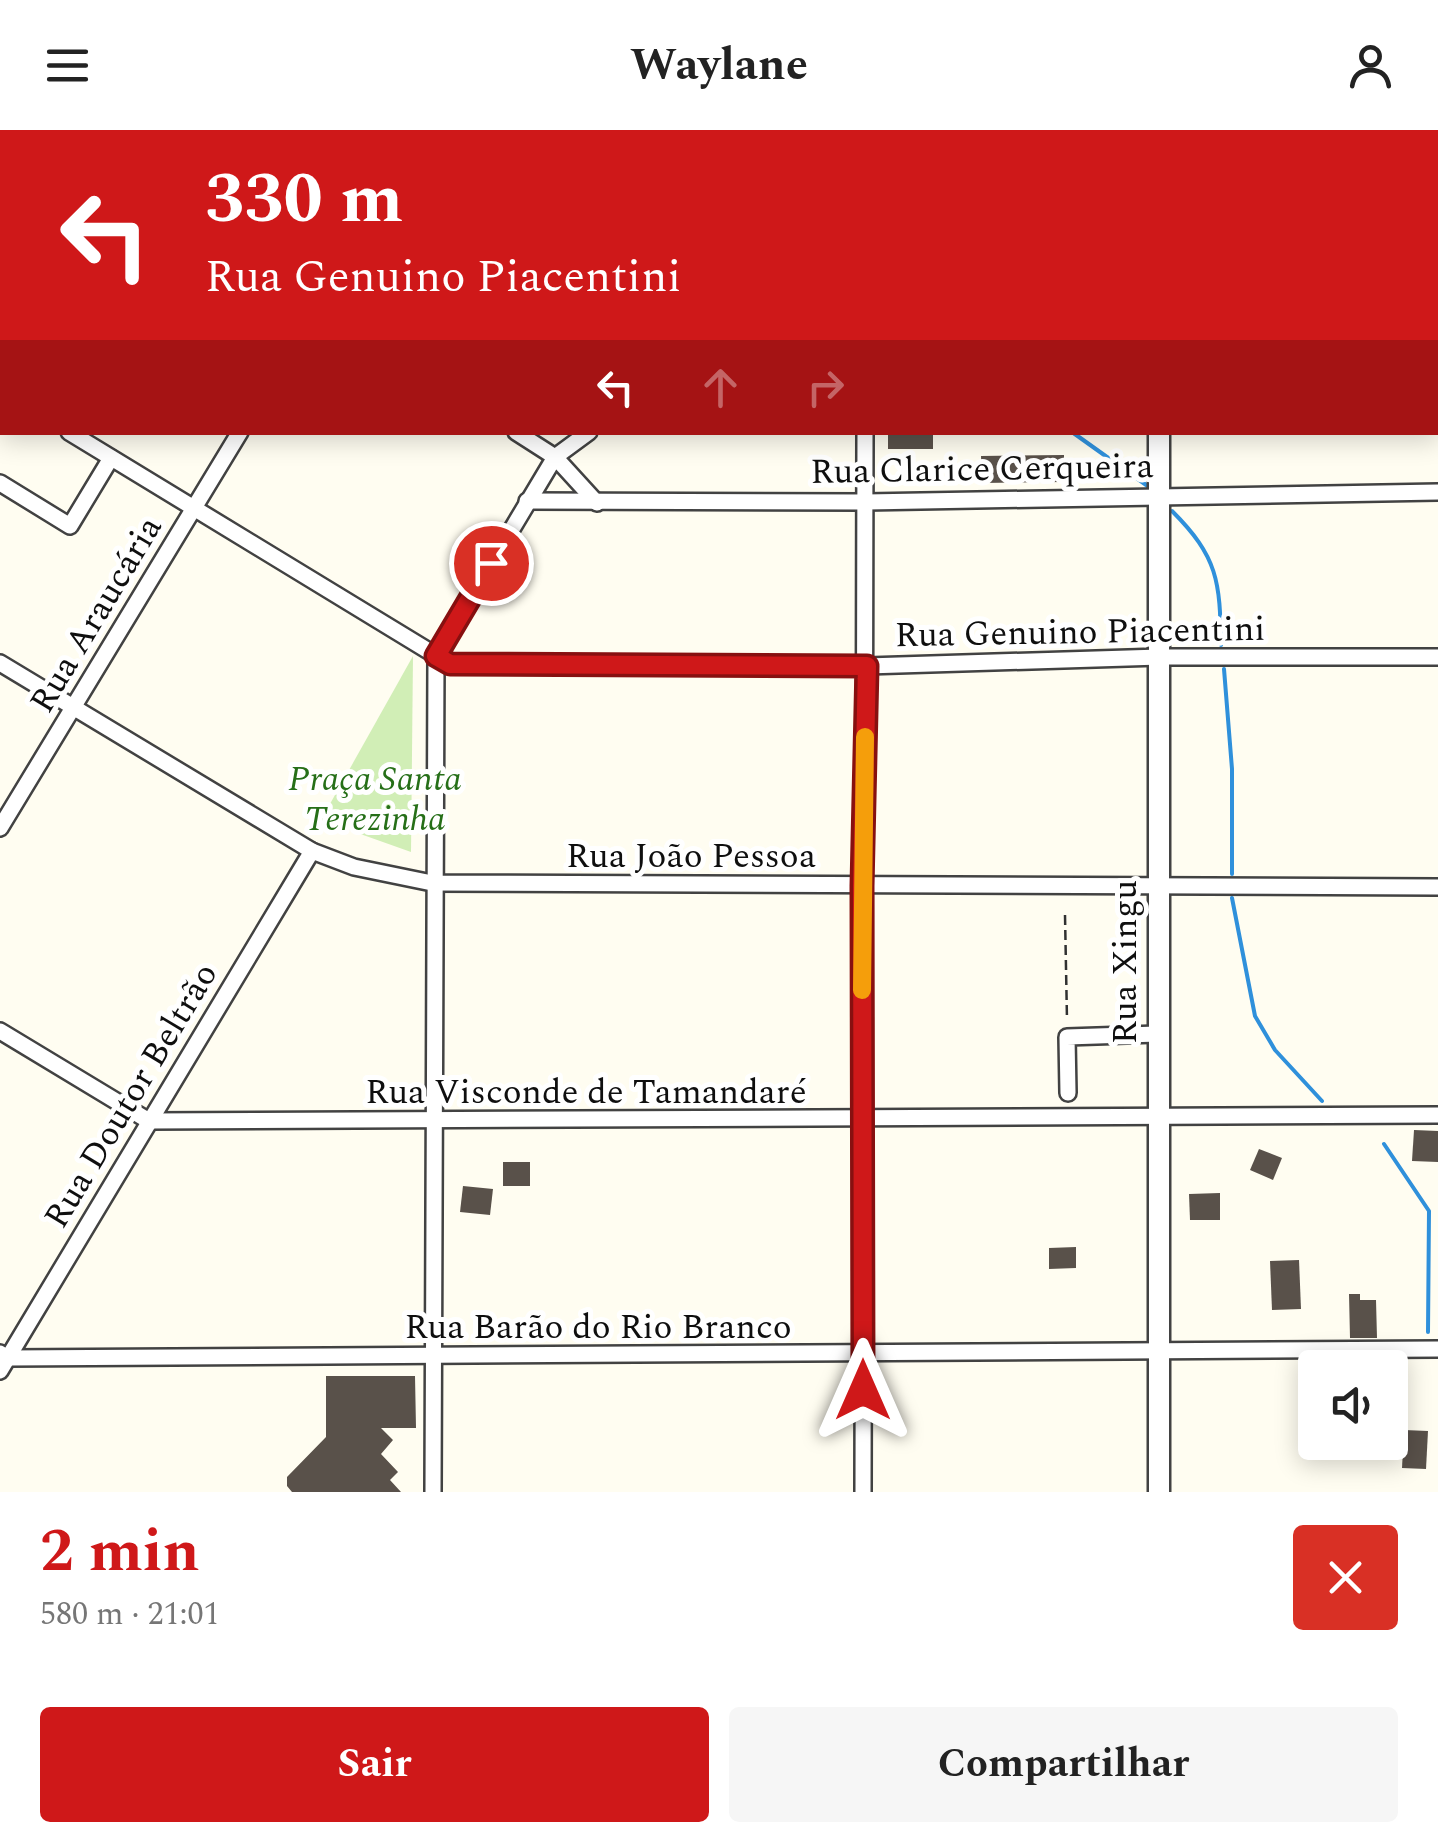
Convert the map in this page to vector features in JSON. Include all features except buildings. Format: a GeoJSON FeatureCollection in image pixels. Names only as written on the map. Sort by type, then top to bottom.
{"type":"FeatureCollection","features":[{"type":"Feature","properties":{"kind":"street","name":"Rua Genuino Piacentini"},"geometry":{"type":"LineString","coordinates":[[74,435],[450,664],[867,666],[1160,657],[1438,656]]}},
{"type":"Feature","properties":{"kind":"street","name":"Rua Araucária"},"geometry":{"type":"LineString","coordinates":[[0,828],[238,435]]}},
{"type":"Feature","properties":{"kind":"street"},"geometry":{"type":"LineString","coordinates":[[521,435],[555,457],[597,503]]}},
{"type":"Feature","properties":{"kind":"street"},"geometry":{"type":"LineString","coordinates":[[433,1492],[431,1123],[436,656],[555,457],[585,435]]}},
{"type":"Feature","properties":{"kind":"street"},"geometry":{"type":"LineString","coordinates":[[863,1492],[865,435]]}},
{"type":"Feature","properties":{"kind":"street","name":"Rua Xingu"},"geometry":{"type":"LineString","coordinates":[[1159,435],[1156,1353],[1160,1492]]}},
{"type":"Feature","properties":{"kind":"street"},"geometry":{"type":"LineString","coordinates":[[0,483],[70,526],[111,458]]}},
{"type":"Feature","properties":{"kind":"street","name":"Rua Clarice Cerqueira"},"geometry":{"type":"LineString","coordinates":[[528,501],[866,502],[1438,492]]}},
{"type":"Feature","properties":{"kind":"street","name":"Rua João Pessoa"},"geometry":{"type":"LineString","coordinates":[[0,663],[312,851],[354,866],[432,883],[1438,887]]}},
{"type":"Feature","properties":{"kind":"street","name":"Rua Doutor Beltrão"},"geometry":{"type":"LineString","coordinates":[[3,1360],[312,851]]}},
{"type":"Feature","properties":{"kind":"street"},"geometry":{"type":"LineString","coordinates":[[0,1031],[149,1121]]}},
{"type":"Feature","properties":{"kind":"street"},"geometry":{"type":"LineString","coordinates":[[1068,1093],[1068,1036],[1156,1034]]}},
{"type":"Feature","properties":{"kind":"street","name":"Rua Visconde de Tamandaré"},"geometry":{"type":"LineString","coordinates":[[149,1121],[431,1123],[1438,1115]]}},
{"type":"Feature","properties":{"kind":"street","name":"Rua Barão do Rio Branco"},"geometry":{"type":"LineString","coordinates":[[3,1360],[1438,1350]]}},
{"type":"Feature","properties":{"kind":"path"},"geometry":{"type":"LineString","coordinates":[[1064,915],[1068,1036]]}},
{"type":"Feature","properties":{"kind":"green space","name":"Praça Santa Terezinha"},"geometry":{"type":"Polygon","coordinates":[[[413,656],[411,852],[321,820],[413,656]]]}},
{"type":"Feature","properties":{"kind":"waterway"},"geometry":{"type":"LineString","coordinates":[[1076,435],[1149,487]]}},
{"type":"Feature","properties":{"kind":"waterway"},"geometry":{"type":"LineString","coordinates":[[1172,511],[1199,542],[1213,571],[1221,645]]}},
{"type":"Feature","properties":{"kind":"waterway"},"geometry":{"type":"LineString","coordinates":[[1224,669],[1232,769],[1232,874]]}},
{"type":"Feature","properties":{"kind":"waterway"},"geometry":{"type":"LineString","coordinates":[[1232,898],[1255,1016],[1275,1050],[1322,1101]]}},
{"type":"Feature","properties":{"kind":"waterway"},"geometry":{"type":"LineString","coordinates":[[1384,1144],[1429,1211],[1428,1332]]}},
{"type":"Feature","properties":{"kind":"slow traffic"},"geometry":{"type":"LineString","coordinates":[[862,990],[865,737]]}},
{"type":"Feature","properties":{"kind":"route"},"geometry":{"type":"LineString","coordinates":[[491,563],[436,656],[450,664],[867,666],[862,886],[863,1390]]}}]}
